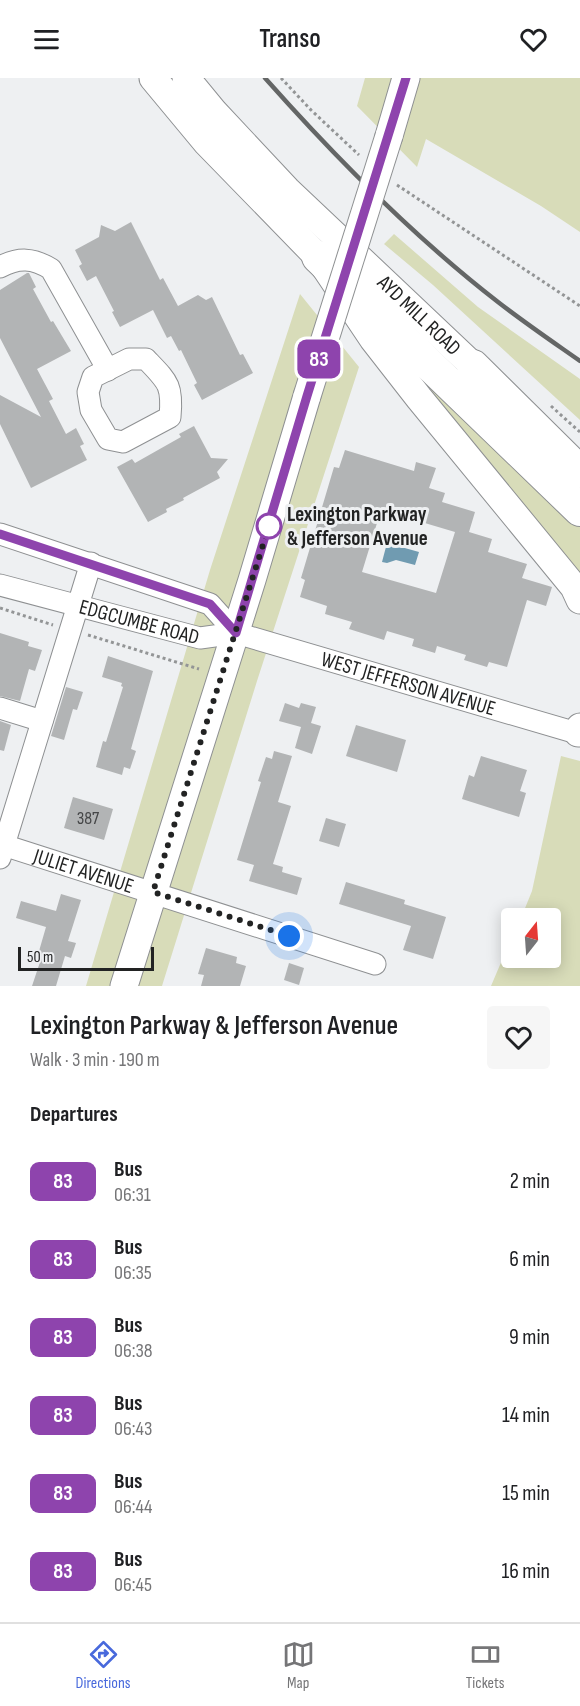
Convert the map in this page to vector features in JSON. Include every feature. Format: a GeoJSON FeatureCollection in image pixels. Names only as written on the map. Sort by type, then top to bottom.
{"type":"FeatureCollection","features":[{"type":"Feature","properties":{"kind":"highway"},"geometry":{"type":"LineString","coordinates":[[318,257],[580,510]]}},
{"type":"Feature","properties":{"kind":"highway","name":"AYD MILL ROAD"},"geometry":{"type":"LineString","coordinates":[[473,366],[580,472]]}},
{"type":"Feature","properties":{"kind":"main road"},"geometry":{"type":"LineString","coordinates":[[153,78],[207,143],[318,257],[373,339],[568,579],[580,600]]}},
{"type":"Feature","properties":{"kind":"main road","name":"AYD MILL ROAD"},"geometry":{"type":"LineString","coordinates":[[186,78],[214,112],[287,190],[473,366]]}},
{"type":"Feature","properties":{"kind":"main road"},"geometry":{"type":"LineString","coordinates":[[124,986],[236,633],[406,78]]}},
{"type":"Feature","properties":{"kind":"main road"},"geometry":{"type":"LineString","coordinates":[[473,366],[580,462]]}},
{"type":"Feature","properties":{"kind":"street"},"geometry":{"type":"LineString","coordinates":[[0,267],[25,258],[42,263],[51,269],[108,370]]}},
{"type":"Feature","properties":{"kind":"street","name":"EDGCUMBE ROAD"},"geometry":{"type":"LineString","coordinates":[[0,534],[210,604],[236,633]]}},
{"type":"Feature","properties":{"kind":"street"},"geometry":{"type":"LineString","coordinates":[[1,849],[91,563]]}},
{"type":"Feature","properties":{"kind":"street","name":"EDGCUMBE ROAD"},"geometry":{"type":"LineString","coordinates":[[0,585],[200,639],[236,633]]}},
{"type":"Feature","properties":{"kind":"street","name":"WEST JEFFERSON AVENUE"},"geometry":{"type":"LineString","coordinates":[[236,633],[579,731]]}},
{"type":"Feature","properties":{"kind":"street"},"geometry":{"type":"LineString","coordinates":[[0,708],[42,721]]}},
{"type":"Feature","properties":{"kind":"street","name":"JULIET AVENUE"},"geometry":{"type":"LineString","coordinates":[[1,849],[153,892],[375,964]]}},
{"type":"Feature","properties":{"kind":"path"},"geometry":{"type":"LineString","coordinates":[[281,78],[347,146],[366,160]]}},
{"type":"Feature","properties":{"kind":"path"},"geometry":{"type":"LineString","coordinates":[[393,182],[580,306]]}},
{"type":"Feature","properties":{"kind":"path"},"geometry":{"type":"LineString","coordinates":[[547,403],[580,432]]}},
{"type":"Feature","properties":{"kind":"path"},"geometry":{"type":"LineString","coordinates":[[0,608],[200,669]]}},
{"type":"Feature","properties":{"kind":"green space"},"geometry":{"type":"Polygon","coordinates":[[[365,78],[580,78],[580,232],[541,206],[426,139],[417,167],[357,106],[365,78]]]}},
{"type":"Feature","properties":{"kind":"green space"},"geometry":{"type":"Polygon","coordinates":[[[394,234],[478,307],[580,379],[580,420],[433,285],[384,244],[394,234]]]}},
{"type":"Feature","properties":{"kind":"green space"},"geometry":{"type":"Polygon","coordinates":[[[300,294],[359,367],[257,681],[162,986],[86,986],[210,570],[300,294]]]}},
{"type":"Feature","properties":{"kind":"green space"},"geometry":{"type":"Polygon","coordinates":[[[390,343],[580,522],[580,574],[390,343]]]}},
{"type":"Feature","properties":{"kind":"green space"},"geometry":{"type":"Polygon","coordinates":[[[561,756],[580,761],[580,986],[491,986],[501,962],[501,968],[561,968],[561,908],[525,908],[532,891],[561,756]]]}},
{"type":"Feature","properties":{"kind":"water"},"geometry":{"type":"Polygon","coordinates":[[[387,543],[419,552],[415,565],[396,560],[382,562],[387,543]]]}},
{"type":"Feature","properties":{"kind":"building"},"geometry":{"type":"Polygon","coordinates":[[[131,222],[160,280],[163,278],[178,306],[198,295],[206,300],[212,297],[240,355],[243,354],[253,373],[202,400],[194,385],[197,383],[181,350],[179,351],[171,336],[167,338],[153,310],[120,327],[96,276],[87,281],[79,266],[82,264],[75,250],[99,237],[101,225],[115,231],[131,222]]]}},
{"type":"Feature","properties":{"kind":"building"},"geometry":{"type":"Polygon","coordinates":[[[27,273],[36,287],[33,289],[51,322],[53,321],[71,351],[37,369],[53,399],[49,401],[66,434],[76,428],[84,444],[80,446],[87,460],[31,488],[0,424],[0,395],[41,417],[0,338],[0,290],[27,273]]]}},
{"type":"Feature","properties":{"kind":"building"},"geometry":{"type":"Polygon","coordinates":[[[194,426],[211,458],[228,459],[217,472],[220,478],[183,498],[184,500],[166,509],[167,512],[148,522],[117,467],[132,459],[135,463],[181,437],[179,434],[194,426]]]}},
{"type":"Feature","properties":{"kind":"building"},"geometry":{"type":"Polygon","coordinates":[[[345,450],[414,471],[416,462],[436,468],[429,488],[445,493],[442,502],[475,512],[469,532],[492,539],[488,552],[527,564],[522,578],[552,587],[546,606],[527,600],[507,667],[489,662],[487,667],[464,660],[466,655],[437,646],[435,653],[412,646],[414,639],[387,631],[384,640],[349,629],[352,622],[325,614],[327,606],[300,597],[305,580],[301,578],[334,467],[339,468],[345,450]],[[381,510],[362,572],[436,593],[455,532],[381,510]]]}},
{"type":"Feature","properties":{"kind":"building"},"geometry":{"type":"Polygon","coordinates":[[[0,633],[29,642],[28,646],[42,650],[35,671],[29,669],[20,701],[0,696],[0,633]]]}},
{"type":"Feature","properties":{"kind":"building"},"geometry":{"type":"Polygon","coordinates":[[[108,656],[153,671],[131,749],[136,751],[130,769],[124,767],[122,775],[96,767],[123,687],[122,683],[102,677],[108,656]]]}},
{"type":"Feature","properties":{"kind":"building"},"geometry":{"type":"Polygon","coordinates":[[[66,687],[83,692],[77,710],[73,709],[64,740],[51,736],[66,687]]]}},
{"type":"Feature","properties":{"kind":"building"},"geometry":{"type":"Polygon","coordinates":[[[285,703],[299,708],[301,703],[316,707],[311,723],[321,726],[312,754],[295,748],[301,727],[279,721],[285,703]]]}},
{"type":"Feature","properties":{"kind":"building"},"geometry":{"type":"Polygon","coordinates":[[[0,721],[11,725],[4,751],[0,750],[0,721]]]}},
{"type":"Feature","properties":{"kind":"building"},"geometry":{"type":"Polygon","coordinates":[[[356,725],[406,740],[397,772],[346,756],[356,725]]]}},
{"type":"Feature","properties":{"kind":"building"},"geometry":{"type":"Polygon","coordinates":[[[274,751],[292,756],[278,802],[291,806],[273,864],[283,867],[282,872],[302,878],[297,895],[249,881],[254,865],[237,860],[261,782],[258,781],[266,757],[272,759],[274,751]]]}},
{"type":"Feature","properties":{"kind":"building"},"geometry":{"type":"Polygon","coordinates":[[[481,756],[527,770],[520,791],[526,793],[519,817],[462,799],[469,775],[474,777],[481,756]]]}},
{"type":"Feature","properties":{"kind":"building"},"geometry":{"type":"Polygon","coordinates":[[[73,797],[113,809],[104,840],[64,828],[73,797]]]}},
{"type":"Feature","properties":{"kind":"building"},"geometry":{"type":"Polygon","coordinates":[[[326,818],[346,824],[339,847],[319,841],[326,818]]]}},
{"type":"Feature","properties":{"kind":"building"},"geometry":{"type":"Polygon","coordinates":[[[346,882],[405,900],[404,904],[446,917],[433,959],[403,950],[411,926],[339,904],[346,882]]]}},
{"type":"Feature","properties":{"kind":"building"},"geometry":{"type":"Polygon","coordinates":[[[61,894],[81,900],[68,941],[76,943],[71,958],[65,956],[56,986],[32,986],[41,959],[37,958],[46,927],[16,918],[21,901],[56,911],[61,894]]]}},
{"type":"Feature","properties":{"kind":"building"},"geometry":{"type":"Polygon","coordinates":[[[206,948],[237,957],[236,963],[246,966],[240,986],[201,986],[204,975],[198,974],[206,948]]]}},
{"type":"Feature","properties":{"kind":"building"},"geometry":{"type":"Polygon","coordinates":[[[289,963],[304,968],[299,985],[284,980],[289,963]]]}},
{"type":"Feature","properties":{"kind":"railway"},"geometry":{"type":"LineString","coordinates":[[265,78],[348,167],[436,251],[498,302],[580,361]]}},
{"type":"Feature","properties":{"kind":"bus line","name":"83"},"geometry":{"type":"LineString","coordinates":[[0,534],[210,604],[236,633],[406,78]]}},
{"type":"Feature","properties":{"kind":"place","name":"Lexington Parkway & Jefferson Avenue"},"geometry":{"type":"Point","coordinates":[269,526]}},
{"type":"Feature","properties":{"kind":"route"},"geometry":{"type":"LineString","coordinates":[[269,526],[153,892],[289,936]]}}]}
